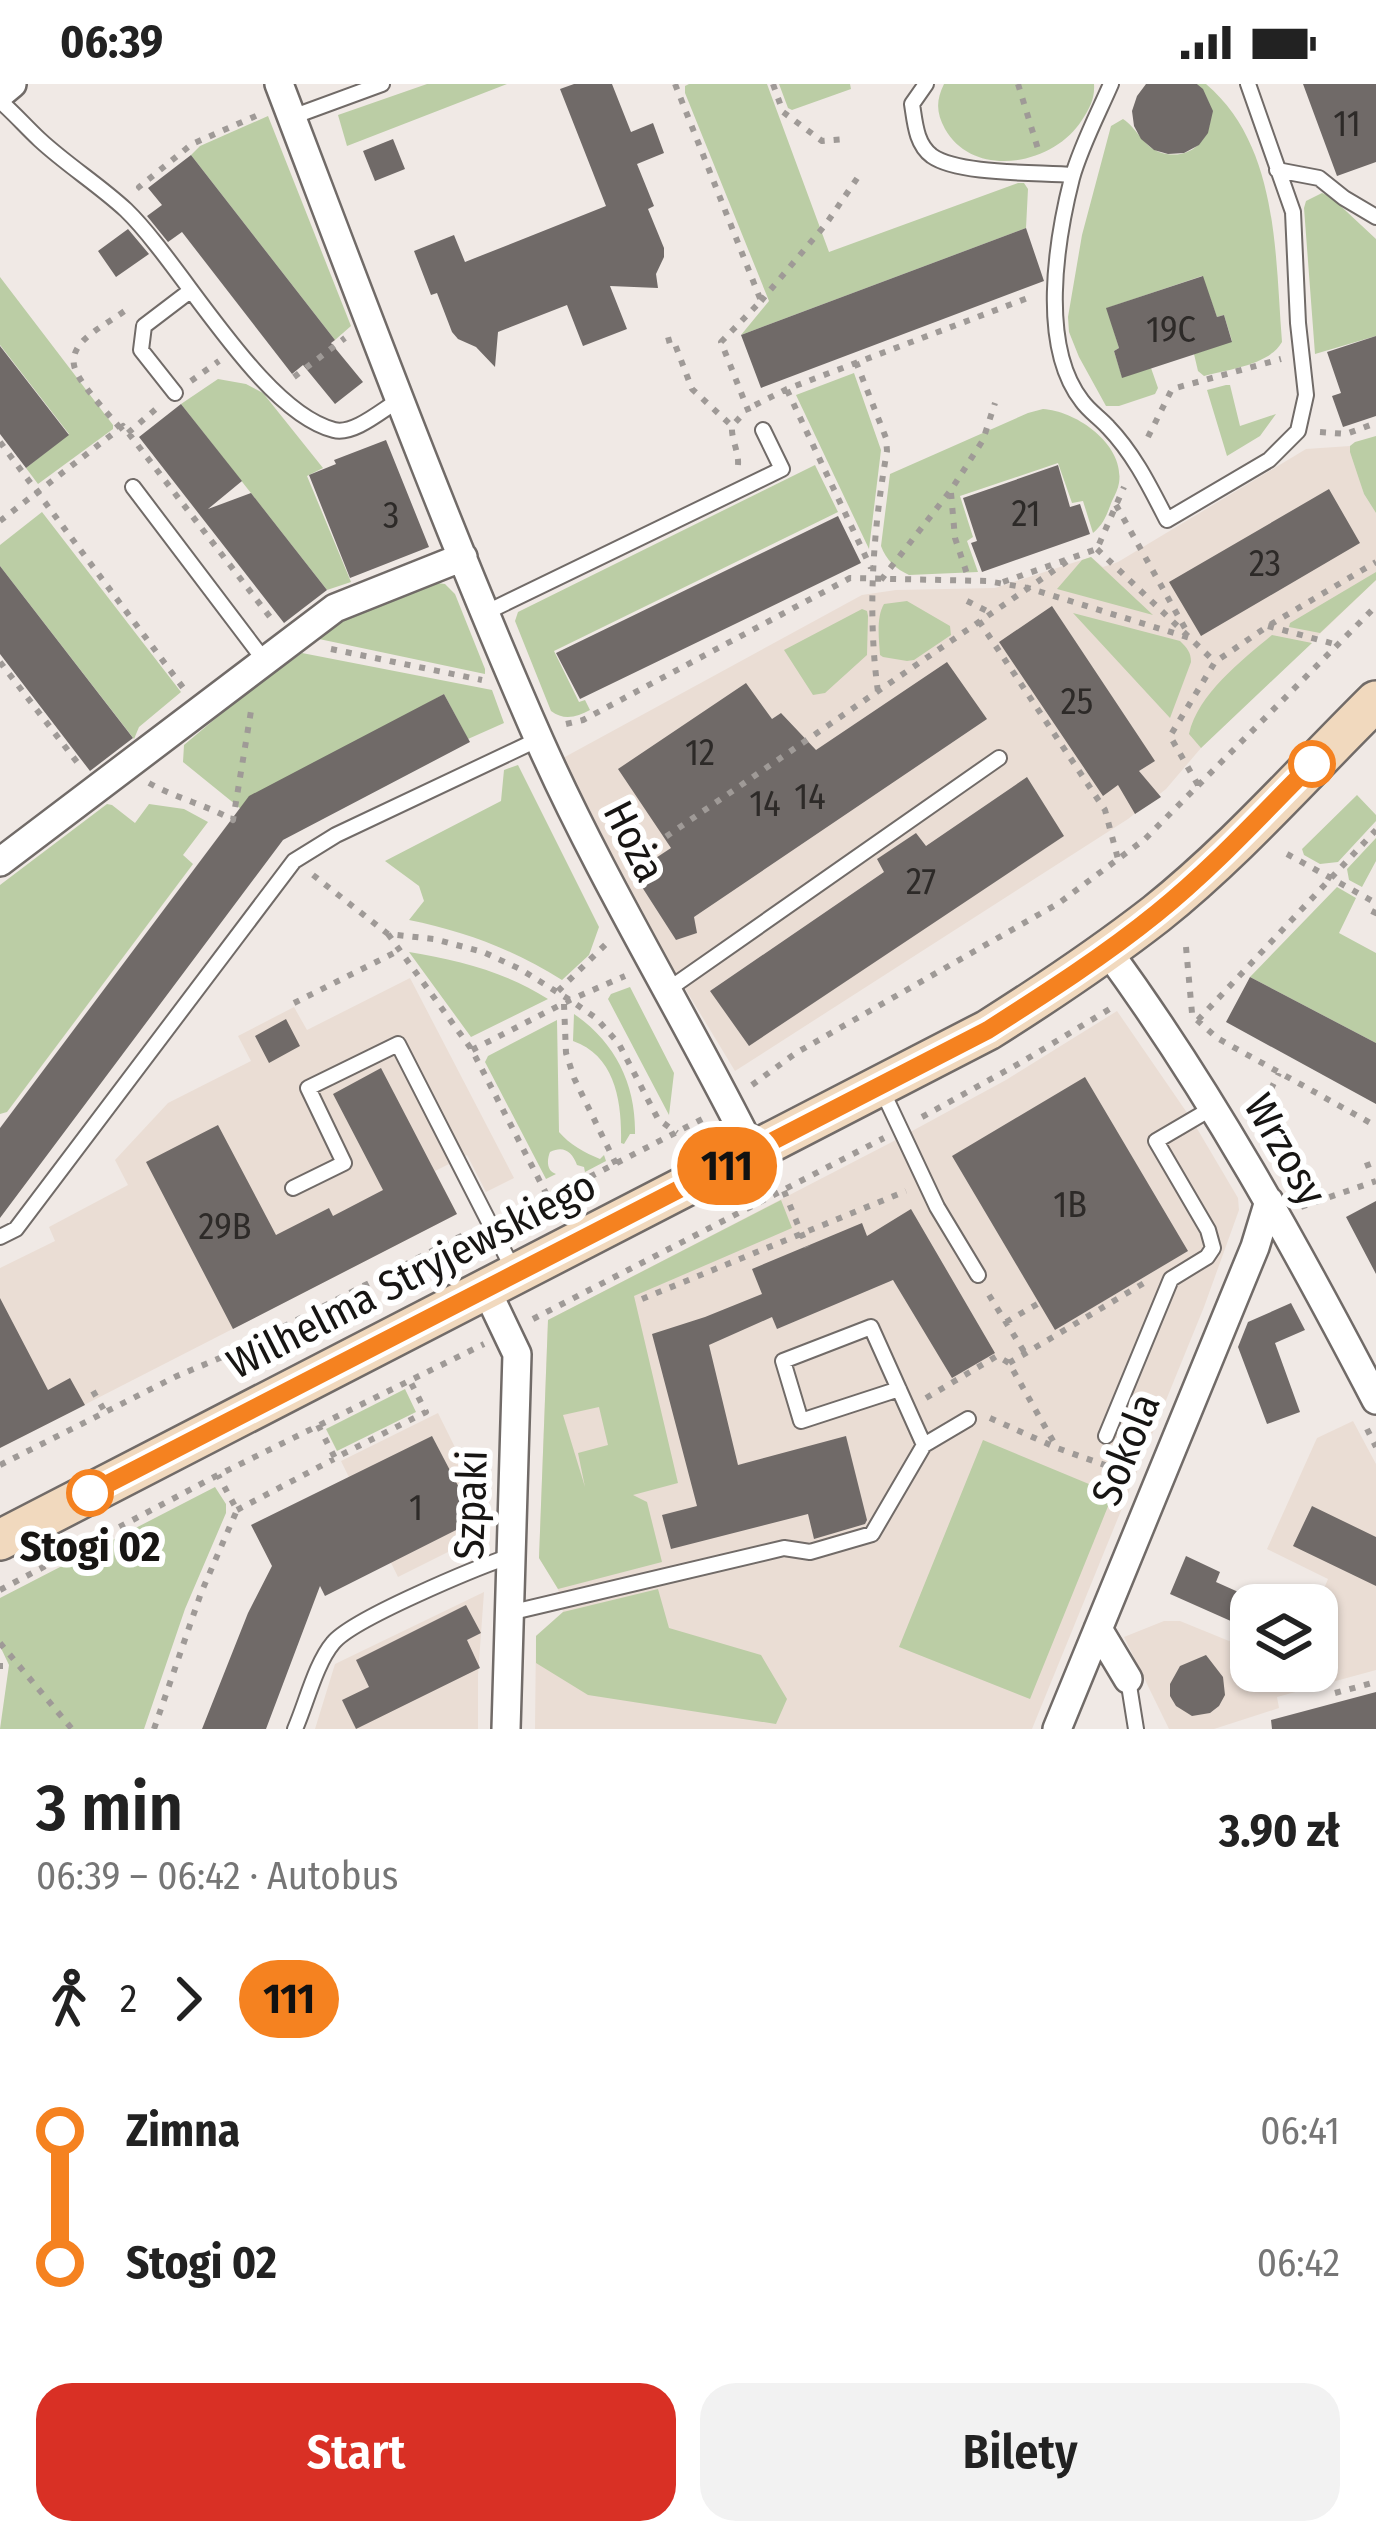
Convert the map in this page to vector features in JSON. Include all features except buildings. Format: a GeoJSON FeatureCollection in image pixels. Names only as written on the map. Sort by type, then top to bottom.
{"type":"FeatureCollection","features":[{"type":"Feature","properties":{"kind":"street"},"geometry":{"type":"LineString","coordinates":[[0,98],[12,84]]}},
{"type":"Feature","properties":{"kind":"street","name":"Hoża"},"geometry":{"type":"LineString","coordinates":[[281,103],[463,557],[548,731],[590,847],[753,1152]]}},
{"type":"Feature","properties":{"kind":"street"},"geometry":{"type":"LineString","coordinates":[[0,862],[335,608],[463,557]]}},
{"type":"Feature","properties":{"kind":"street","name":"Wilhelma Stryjewskiego"},"geometry":{"type":"LineString","coordinates":[[0,1540],[988,1030],[1159,911],[1376,701]]}},
{"type":"Feature","properties":{"kind":"street","name":"Wrzosy"},"geometry":{"type":"LineString","coordinates":[[1107,950],[1214,1107],[1376,1400]]}},
{"type":"Feature","properties":{"kind":"street","name":"Sokola"},"geometry":{"type":"LineString","coordinates":[[1058,1729],[1255,1246],[1269,1201]]}},
{"type":"Feature","properties":{"kind":"street","name":"Szpaki"},"geometry":{"type":"LineString","coordinates":[[501,1282],[517,1354],[506,1729]]}},
{"type":"Feature","properties":{"kind":"street"},"geometry":{"type":"LineString","coordinates":[[1098,1629],[1128,1679]]}},
{"type":"Feature","properties":{"kind":"lane"},"geometry":{"type":"LineString","coordinates":[[281,103],[382,84]]}},
{"type":"Feature","properties":{"kind":"lane"},"geometry":{"type":"LineString","coordinates":[[926,84],[912,104],[917,137],[933,156],[970,169],[1073,175]]}},
{"type":"Feature","properties":{"kind":"lane"},"geometry":{"type":"LineString","coordinates":[[1111,84],[1073,175],[1060,241],[1054,322],[1062,364],[1081,401],[1136,461],[1167,520],[1269,460],[1298,431],[1306,395],[1292,212],[1247,84]]}},
{"type":"Feature","properties":{"kind":"lane"},"geometry":{"type":"LineString","coordinates":[[0,98],[41,141],[128,212],[276,394],[306,416],[345,432],[399,400]]}},
{"type":"Feature","properties":{"kind":"lane"},"geometry":{"type":"LineString","coordinates":[[1277,170],[1319,178],[1376,217]]}},
{"type":"Feature","properties":{"kind":"lane"},"geometry":{"type":"LineString","coordinates":[[175,393],[141,350],[144,326],[190,291]]}},
{"type":"Feature","properties":{"kind":"lane"},"geometry":{"type":"LineString","coordinates":[[487,612],[782,469],[764,430]]}},
{"type":"Feature","properties":{"kind":"lane"},"geometry":{"type":"LineString","coordinates":[[133,487],[260,662]]}},
{"type":"Feature","properties":{"kind":"lane"},"geometry":{"type":"LineString","coordinates":[[0,1237],[16,1229],[294,861],[336,835],[548,731]]}},
{"type":"Feature","properties":{"kind":"lane"},"geometry":{"type":"LineString","coordinates":[[666,991],[999,758]]}},
{"type":"Feature","properties":{"kind":"lane"},"geometry":{"type":"LineString","coordinates":[[293,1189],[344,1163],[308,1088],[398,1044],[501,1282]]}},
{"type":"Feature","properties":{"kind":"lane"},"geometry":{"type":"LineString","coordinates":[[880,1087],[937,1207],[978,1275]]}},
{"type":"Feature","properties":{"kind":"lane"},"geometry":{"type":"LineString","coordinates":[[1106,1436],[1171,1280],[1213,1248],[1208,1230],[1156,1141],[1214,1107]]}},
{"type":"Feature","properties":{"kind":"lane"},"geometry":{"type":"LineString","coordinates":[[899,1389],[801,1421],[783,1361],[871,1327],[908,1408],[924,1445]]}},
{"type":"Feature","properties":{"kind":"lane"},"geometry":{"type":"LineString","coordinates":[[509,1613],[784,1548],[810,1552],[872,1534],[924,1445],[968,1419]]}},
{"type":"Feature","properties":{"kind":"lane"},"geometry":{"type":"LineString","coordinates":[[295,1729],[328,1649],[338,1636],[511,1556]]}},
{"type":"Feature","properties":{"kind":"lane"},"geometry":{"type":"LineString","coordinates":[[1128,1679],[1136,1729]]}},
{"type":"Feature","properties":{"kind":"path"},"geometry":{"type":"LineString","coordinates":[[676,84],[760,301]]}},
{"type":"Feature","properties":{"kind":"path"},"geometry":{"type":"LineString","coordinates":[[773,84],[783,112],[822,141],[846,139]]}},
{"type":"Feature","properties":{"kind":"path"},"geometry":{"type":"LineString","coordinates":[[1018,84],[1042,172]]}},
{"type":"Feature","properties":{"kind":"path"},"geometry":{"type":"LineString","coordinates":[[154,205],[139,187],[192,144],[281,103]]}},
{"type":"Feature","properties":{"kind":"path"},"geometry":{"type":"LineString","coordinates":[[748,409],[721,341],[826,224],[858,177]]}},
{"type":"Feature","properties":{"kind":"path"},"geometry":{"type":"LineString","coordinates":[[731,475],[738,469],[732,425],[748,409],[787,389],[1040,293]]}},
{"type":"Feature","properties":{"kind":"path"},"geometry":{"type":"LineString","coordinates":[[290,380],[358,333]]}},
{"type":"Feature","properties":{"kind":"path"},"geometry":{"type":"LineString","coordinates":[[666,341],[673,339],[692,389],[732,425]]}},
{"type":"Feature","properties":{"kind":"path"},"geometry":{"type":"LineString","coordinates":[[1229,374],[1301,352]]}},
{"type":"Feature","properties":{"kind":"path"},"geometry":{"type":"LineString","coordinates":[[856,362],[887,451],[875,577],[873,655],[878,692]]}},
{"type":"Feature","properties":{"kind":"path"},"geometry":{"type":"LineString","coordinates":[[787,389],[875,577]]}},
{"type":"Feature","properties":{"kind":"path"},"geometry":{"type":"LineString","coordinates":[[875,577],[903,554],[951,490],[983,440],[995,403]]}},
{"type":"Feature","properties":{"kind":"path"},"geometry":{"type":"LineString","coordinates":[[1346,434],[1376,423]]}},
{"type":"Feature","properties":{"kind":"path"},"geometry":{"type":"LineString","coordinates":[[0,520],[123,427],[280,630],[301,644],[497,683]]}},
{"type":"Feature","properties":{"kind":"path"},"geometry":{"type":"LineString","coordinates":[[0,442],[185,690]]}},
{"type":"Feature","properties":{"kind":"path"},"geometry":{"type":"LineString","coordinates":[[951,490],[956,538],[969,581]]}},
{"type":"Feature","properties":{"kind":"path"},"geometry":{"type":"LineString","coordinates":[[1116,505],[1190,638]]}},
{"type":"Feature","properties":{"kind":"path"},"geometry":{"type":"LineString","coordinates":[[998,583],[1096,549],[1215,662]]}},
{"type":"Feature","properties":{"kind":"path"},"geometry":{"type":"LineString","coordinates":[[626,864],[1072,558]]}},
{"type":"Feature","properties":{"kind":"path"},"geometry":{"type":"LineString","coordinates":[[1198,785],[1170,736],[1215,662],[1376,562]]}},
{"type":"Feature","properties":{"kind":"path"},"geometry":{"type":"LineString","coordinates":[[548,731],[583,720],[850,578],[969,581],[1028,588],[1190,638]]}},
{"type":"Feature","properties":{"kind":"path"},"geometry":{"type":"LineString","coordinates":[[968,601],[992,614]]}},
{"type":"Feature","properties":{"kind":"path"},"geometry":{"type":"LineString","coordinates":[[980,621],[1105,810],[1118,859]]}},
{"type":"Feature","properties":{"kind":"path"},"geometry":{"type":"LineString","coordinates":[[1268,626],[1337,645]]}},
{"type":"Feature","properties":{"kind":"path"},"geometry":{"type":"LineString","coordinates":[[0,662],[97,788]]}},
{"type":"Feature","properties":{"kind":"path"},"geometry":{"type":"LineString","coordinates":[[130,762],[150,784],[233,820],[260,662]]}},
{"type":"Feature","properties":{"kind":"path"},"geometry":{"type":"LineString","coordinates":[[1181,1020],[1195,1017],[1376,830]]}},
{"type":"Feature","properties":{"kind":"path"},"geometry":{"type":"LineString","coordinates":[[1287,854],[1375,909]]}},
{"type":"Feature","properties":{"kind":"path"},"geometry":{"type":"LineString","coordinates":[[294,861],[388,934],[472,1050],[548,1198]]}},
{"type":"Feature","properties":{"kind":"path"},"geometry":{"type":"LineString","coordinates":[[388,934],[434,939],[483,952],[558,991],[567,1002],[596,1018],[620,1044],[658,1119],[676,1132]]}},
{"type":"Feature","properties":{"kind":"path"},"geometry":{"type":"LineString","coordinates":[[558,991],[614,937]]}},
{"type":"Feature","properties":{"kind":"path"},"geometry":{"type":"LineString","coordinates":[[1186,946],[1195,1017],[1216,1038],[1376,1126]]}},
{"type":"Feature","properties":{"kind":"path"},"geometry":{"type":"LineString","coordinates":[[294,1003],[400,950]]}},
{"type":"Feature","properties":{"kind":"path"},"geometry":{"type":"LineString","coordinates":[[472,1050],[617,980]]}},
{"type":"Feature","properties":{"kind":"path"},"geometry":{"type":"LineString","coordinates":[[567,1002],[566,1053],[616,1163]]}},
{"type":"Feature","properties":{"kind":"path"},"geometry":{"type":"LineString","coordinates":[[532,1319],[902,1128],[1107,1009],[1120,1005],[1125,1012]]}},
{"type":"Feature","properties":{"kind":"path"},"geometry":{"type":"LineString","coordinates":[[1271,1089],[1280,1073]]}},
{"type":"Feature","properties":{"kind":"path"},"geometry":{"type":"LineString","coordinates":[[1365,1166],[1376,1162]]}},
{"type":"Feature","properties":{"kind":"path"},"geometry":{"type":"LineString","coordinates":[[1298,1208],[1376,1181]]}},
{"type":"Feature","properties":{"kind":"path"},"geometry":{"type":"LineString","coordinates":[[642,1299],[926,1183]]}},
{"type":"Feature","properties":{"kind":"path"},"geometry":{"type":"LineString","coordinates":[[784,1191],[807,1247]]}},
{"type":"Feature","properties":{"kind":"path"},"geometry":{"type":"LineString","coordinates":[[978,1275],[1025,1353]]}},
{"type":"Feature","properties":{"kind":"path"},"geometry":{"type":"LineString","coordinates":[[1009,1363],[1142,1286],[1148,1275]]}},
{"type":"Feature","properties":{"kind":"path"},"geometry":{"type":"LineString","coordinates":[[1006,1322],[1039,1303]]}},
{"type":"Feature","properties":{"kind":"path"},"geometry":{"type":"LineString","coordinates":[[0,1590],[218,1475],[477,1348]]}},
{"type":"Feature","properties":{"kind":"path"},"geometry":{"type":"LineString","coordinates":[[908,1408],[998,1355],[1009,1363],[1057,1448]]}},
{"type":"Feature","properties":{"kind":"path"},"geometry":{"type":"LineString","coordinates":[[154,1729],[201,1593],[236,1510],[426,1412],[409,1379]]}},
{"type":"Feature","properties":{"kind":"path"},"geometry":{"type":"LineString","coordinates":[[93,1391],[105,1412]]}},
{"type":"Feature","properties":{"kind":"path"},"geometry":{"type":"LineString","coordinates":[[968,1419],[991,1418],[1142,1478]]}},
{"type":"Feature","properties":{"kind":"path"},"geometry":{"type":"LineString","coordinates":[[317,1425],[335,1458]]}},
{"type":"Feature","properties":{"kind":"path"},"geometry":{"type":"LineString","coordinates":[[1366,1428],[1376,1447]]}},
{"type":"Feature","properties":{"kind":"path"},"geometry":{"type":"LineString","coordinates":[[218,1475],[236,1510]]}},
{"type":"Feature","properties":{"kind":"path"},"geometry":{"type":"LineString","coordinates":[[0,1643],[72,1729]]}},
{"type":"Feature","properties":{"kind":"path"},"geometry":{"type":"LineString","coordinates":[[1335,1693],[1376,1682]]}},
{"type":"Feature","properties":{"kind":"shaded area"},"geometry":{"type":"Polygon","coordinates":[[[1350,446],[1364,494],[1376,513],[1376,580],[1201,748],[1166,789],[1128,819],[735,1071],[605,850],[563,758],[862,595],[995,588],[1091,557],[1103,567],[1306,449],[1350,446]]]}},
{"type":"Feature","properties":{"kind":"shaded area"},"geometry":{"type":"Polygon","coordinates":[[[410,978],[514,1178],[486,1192],[467,1155],[435,1171],[457,1214],[0,1448],[0,1268],[55,1241],[49,1227],[128,1185],[115,1160],[168,1103],[251,1061],[238,1036],[294,1007],[307,1030],[410,978]]]}},
{"type":"Feature","properties":{"kind":"shaded area"},"geometry":{"type":"Polygon","coordinates":[[[1117,1011],[1192,1120],[1238,1198],[1239,1210],[1032,1729],[535,1729],[536,1636],[563,1612],[558,1589],[539,1558],[548,1320],[890,1143],[1006,1080],[1117,1011]]]}},
{"type":"Feature","properties":{"kind":"shaded area"},"geometry":{"type":"Polygon","coordinates":[[[438,1413],[488,1514],[488,1532],[398,1577],[341,1461],[438,1413]]]}},
{"type":"Feature","properties":{"kind":"shaded area"},"geometry":{"type":"Polygon","coordinates":[[[1353,1421],[1376,1464],[1376,1670],[1338,1680],[1338,1584],[1326,1584],[1328,1579],[1267,1549],[1317,1438],[1353,1421]]]}},
{"type":"Feature","properties":{"kind":"shaded area"},"geometry":{"type":"Polygon","coordinates":[[[484,1592],[478,1729],[315,1729],[335,1664],[484,1592]]]}},
{"type":"Feature","properties":{"kind":"shaded area"},"geometry":{"type":"Polygon","coordinates":[[[1164,1621],[1180,1621],[1229,1641],[1230,1692],[1295,1692],[1277,1697],[1279,1708],[1214,1729],[1169,1729],[1124,1637],[1164,1621]]]}},
{"type":"Feature","properties":{"kind":"green space"},"geometry":{"type":"Polygon","coordinates":[[[427,84],[507,84],[347,146],[338,115],[427,84]]]}},
{"type":"Feature","properties":{"kind":"green space"},"geometry":{"type":"Polygon","coordinates":[[[689,84],[767,84],[829,252],[1018,183],[1028,189],[1026,228],[741,335],[769,301],[685,93],[689,84]]]}},
{"type":"Feature","properties":{"kind":"green space"},"geometry":{"type":"Polygon","coordinates":[[[779,84],[850,84],[851,89],[792,110],[779,84]]]}},
{"type":"Feature","properties":{"kind":"green space"},"geometry":{"type":"Polygon","coordinates":[[[944,84],[1094,84],[1094,89],[1082,120],[1053,148],[1034,156],[994,160],[958,145],[945,129],[938,106],[944,84]]]}},
{"type":"Feature","properties":{"kind":"green space"},"geometry":{"type":"Polygon","coordinates":[[[1197,84],[1206,84],[1230,109],[1260,170],[1274,238],[1282,342],[1258,361],[1204,376],[1194,354],[1232,341],[1224,315],[1217,317],[1202,276],[1107,308],[1122,377],[1151,368],[1158,388],[1155,394],[1106,406],[1079,357],[1068,317],[1082,235],[1111,126],[1123,119],[1159,152],[1187,152],[1206,135],[1210,123],[1206,96],[1197,84]]]}},
{"type":"Feature","properties":{"kind":"green space"},"geometry":{"type":"Polygon","coordinates":[[[268,116],[351,326],[335,340],[191,155],[200,146],[268,116]]]}},
{"type":"Feature","properties":{"kind":"green space"},"geometry":{"type":"Polygon","coordinates":[[[1322,193],[1376,239],[1376,336],[1315,354],[1304,208],[1306,201],[1322,193]]]}},
{"type":"Feature","properties":{"kind":"green space"},"geometry":{"type":"Polygon","coordinates":[[[0,277],[113,425],[38,484],[26,468],[69,434],[0,345],[0,277]]]}},
{"type":"Feature","properties":{"kind":"green space"},"geometry":{"type":"Polygon","coordinates":[[[854,373],[881,450],[869,549],[796,395],[854,373]]]}},
{"type":"Feature","properties":{"kind":"green space"},"geometry":{"type":"Polygon","coordinates":[[[218,379],[263,393],[323,468],[307,476],[351,582],[327,590],[181,404],[218,379]]]}},
{"type":"Feature","properties":{"kind":"green space"},"geometry":{"type":"Polygon","coordinates":[[[1230,385],[1240,426],[1276,414],[1260,436],[1227,456],[1207,390],[1230,385]]]}},
{"type":"Feature","properties":{"kind":"green space"},"geometry":{"type":"Polygon","coordinates":[[[1043,409],[1083,423],[1114,455],[1119,485],[1097,530],[1093,533],[1083,501],[1072,503],[1058,463],[960,496],[978,572],[909,575],[892,563],[881,546],[890,474],[1043,409]]]}},
{"type":"Feature","properties":{"kind":"green space"},"geometry":{"type":"Polygon","coordinates":[[[1376,436],[1376,513],[1364,494],[1350,446],[1376,436]]]}},
{"type":"Feature","properties":{"kind":"green space"},"geometry":{"type":"Polygon","coordinates":[[[815,465],[838,512],[554,651],[579,702],[585,700],[590,710],[570,717],[551,711],[515,621],[518,612],[815,465]]]}},
{"type":"Feature","properties":{"kind":"green space"},"geometry":{"type":"Polygon","coordinates":[[[42,512],[181,692],[139,727],[134,739],[0,566],[0,545],[42,512]]]}},
{"type":"Feature","properties":{"kind":"green space"},"geometry":{"type":"Polygon","coordinates":[[[1091,557],[1153,615],[1057,589],[1082,560],[1091,557]]]}},
{"type":"Feature","properties":{"kind":"green space"},"geometry":{"type":"Polygon","coordinates":[[[1376,572],[1376,580],[1320,633],[1289,627],[1290,623],[1376,572]]]}},
{"type":"Feature","properties":{"kind":"green space"},"geometry":{"type":"Polygon","coordinates":[[[437,583],[455,594],[485,674],[319,639],[352,613],[437,583]]]}},
{"type":"Feature","properties":{"kind":"green space"},"geometry":{"type":"Polygon","coordinates":[[[907,601],[950,626],[951,635],[914,660],[883,657],[881,609],[884,604],[907,601]]]}},
{"type":"Feature","properties":{"kind":"green space"},"geometry":{"type":"Polygon","coordinates":[[[862,609],[868,616],[867,655],[825,693],[813,695],[784,650],[862,609]]]}},
{"type":"Feature","properties":{"kind":"green space"},"geometry":{"type":"Polygon","coordinates":[[[1073,613],[1185,646],[1191,662],[1170,718],[1073,613]]]}},
{"type":"Feature","properties":{"kind":"green space"},"geometry":{"type":"Polygon","coordinates":[[[1272,635],[1312,643],[1201,748],[1189,734],[1201,705],[1222,679],[1272,635]]]}},
{"type":"Feature","properties":{"kind":"green space"},"geometry":{"type":"Polygon","coordinates":[[[302,653],[492,690],[504,723],[468,739],[444,694],[241,809],[183,762],[184,745],[302,653]]]}},
{"type":"Feature","properties":{"kind":"green space"},"geometry":{"type":"Polygon","coordinates":[[[518,765],[599,927],[589,955],[562,980],[488,943],[409,920],[424,901],[419,886],[385,861],[501,801],[504,770],[518,765]]]}},
{"type":"Feature","properties":{"kind":"green space"},"geometry":{"type":"Polygon","coordinates":[[[1357,795],[1376,821],[1338,862],[1320,864],[1304,855],[1302,849],[1357,795]]]}},
{"type":"Feature","properties":{"kind":"green space"},"geometry":{"type":"Polygon","coordinates":[[[107,804],[135,823],[149,804],[184,809],[208,822],[183,855],[193,864],[7,1112],[0,1114],[0,885],[107,804]]]}},
{"type":"Feature","properties":{"kind":"green space"},"geometry":{"type":"Polygon","coordinates":[[[1376,838],[1376,861],[1362,887],[1349,880],[1347,869],[1376,838]]]}},
{"type":"Feature","properties":{"kind":"green space"},"geometry":{"type":"Polygon","coordinates":[[[1337,887],[1356,898],[1339,933],[1376,953],[1376,1043],[1250,977],[1337,887]]]}},
{"type":"Feature","properties":{"kind":"green space"},"geometry":{"type":"Polygon","coordinates":[[[409,952],[481,968],[548,999],[471,1037],[409,952]]]}},
{"type":"Feature","properties":{"kind":"green space"},"geometry":{"type":"Polygon","coordinates":[[[630,987],[674,1073],[669,1115],[608,999],[630,987]]]}},
{"type":"Feature","properties":{"kind":"green space"},"geometry":{"type":"Polygon","coordinates":[[[574,1014],[612,1051],[627,1081],[635,1134],[624,1144],[614,1083],[599,1058],[573,1041],[574,1014]]]}},
{"type":"Feature","properties":{"kind":"green space"},"geometry":{"type":"Polygon","coordinates":[[[557,1020],[559,1132],[589,1154],[600,1159],[604,1155],[606,1161],[585,1172],[567,1151],[555,1150],[548,1161],[556,1174],[546,1179],[485,1062],[488,1056],[557,1020]]]}},
{"type":"Feature","properties":{"kind":"green space"},"geometry":{"type":"Polygon","coordinates":[[[781,1200],[792,1228],[634,1296],[678,1483],[633,1495],[647,1502],[662,1562],[558,1589],[539,1558],[548,1320],[781,1200]],[[599,1407],[563,1415],[585,1487],[578,1453],[608,1445],[599,1407]]]}},
{"type":"Feature","properties":{"kind":"green space"},"geometry":{"type":"Polygon","coordinates":[[[405,1389],[416,1412],[337,1451],[326,1429],[405,1389]]]}},
{"type":"Feature","properties":{"kind":"green space"},"geometry":{"type":"Polygon","coordinates":[[[983,1440],[1113,1494],[1030,1699],[899,1647],[983,1440]]]}},
{"type":"Feature","properties":{"kind":"green space"},"geometry":{"type":"Polygon","coordinates":[[[215,1487],[226,1513],[185,1609],[144,1729],[0,1729],[9,1665],[0,1646],[0,1598],[215,1487]]]}},
{"type":"Feature","properties":{"kind":"green space"},"geometry":{"type":"Polygon","coordinates":[[[658,1589],[669,1628],[761,1655],[787,1699],[776,1724],[588,1695],[536,1663],[536,1636],[563,1612],[658,1589]]]}},
{"type":"Feature","properties":{"kind":"bus line","name":"111"},"geometry":{"type":"LineString","coordinates":[[90,1493],[988,1030],[1159,911],[1312,764]]}},
{"type":"Feature","properties":{"kind":"place","name":"Stogi 02"},"geometry":{"type":"Point","coordinates":[90,1493]}}]}
